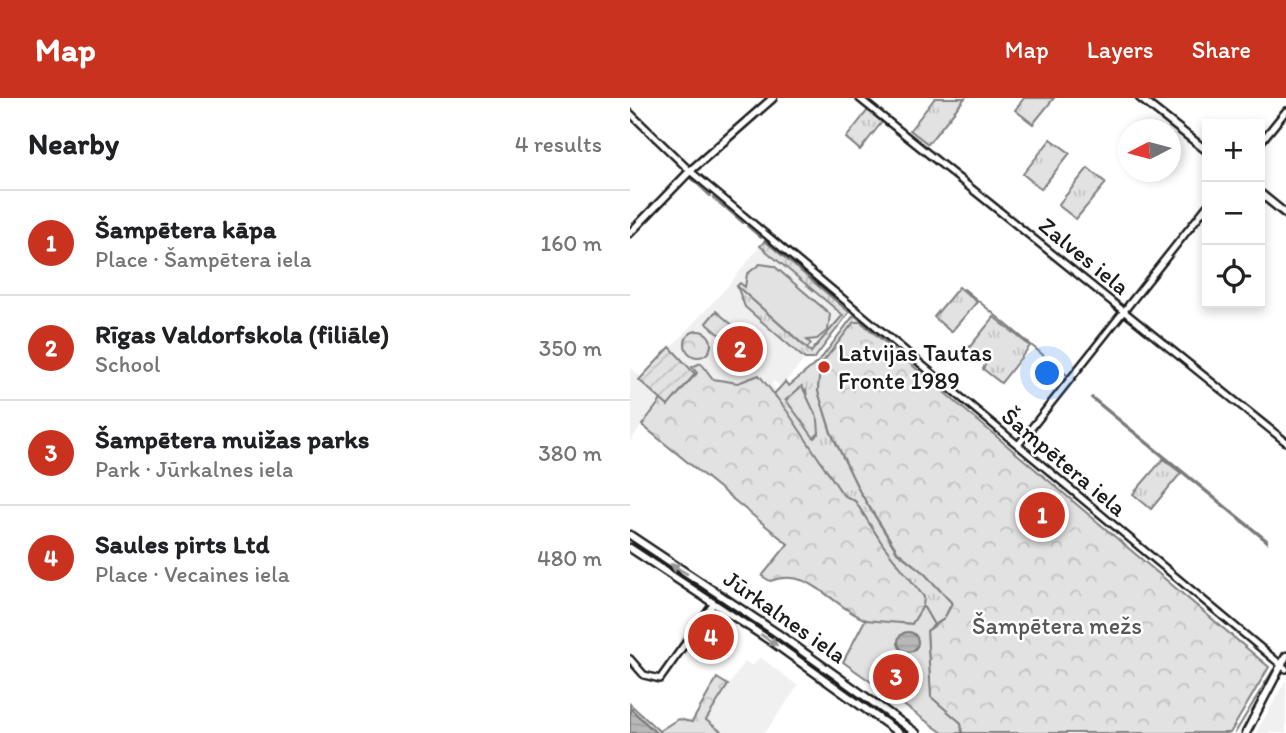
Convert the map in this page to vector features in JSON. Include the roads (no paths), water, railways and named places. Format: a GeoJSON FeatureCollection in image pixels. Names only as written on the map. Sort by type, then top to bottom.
{"type":"FeatureCollection","features":[{"type":"Feature","properties":{"kind":"street"},"geometry":{"type":"LineString","coordinates":[[630,233],[690,171],[773,98]]}},
{"type":"Feature","properties":{"kind":"street","name":"Zalves iela"},"geometry":{"type":"LineString","coordinates":[[859,98],[1286,442]]}},
{"type":"Feature","properties":{"kind":"street"},"geometry":{"type":"LineString","coordinates":[[1140,98],[1202,147]]}},
{"type":"Feature","properties":{"kind":"street"},"geometry":{"type":"LineString","coordinates":[[1265,136],[1286,111]]}},
{"type":"Feature","properties":{"kind":"street","name":"Šampētera iela"},"geometry":{"type":"LineString","coordinates":[[630,114],[690,171],[1284,668]]}},
{"type":"Feature","properties":{"kind":"street"},"geometry":{"type":"LineString","coordinates":[[1265,197],[1286,214]]}},
{"type":"Feature","properties":{"kind":"street"},"geometry":{"type":"LineString","coordinates":[[1018,445],[1202,212]]}},
{"type":"Feature","properties":{"kind":"street","name":"Jūrkalnes iela"},"geometry":{"type":"LineString","coordinates":[[630,535],[777,633],[916,733]]}},
{"type":"Feature","properties":{"kind":"street","name":"Jūrkalnes iela"},"geometry":{"type":"LineString","coordinates":[[630,548],[714,603],[899,733]]}},
{"type":"Feature","properties":{"kind":"street"},"geometry":{"type":"LineString","coordinates":[[630,659],[645,675],[660,679],[714,603]]}},
{"type":"Feature","properties":{"kind":"street"},"geometry":{"type":"LineString","coordinates":[[1246,733],[1284,668],[1286,656]]}},
{"type":"Feature","properties":{"kind":"waterway"},"geometry":{"type":"LineString","coordinates":[[691,178],[710,196]]}},
{"type":"Feature","properties":{"kind":"waterway"},"geometry":{"type":"LineString","coordinates":[[713,198],[725,208]]}},
{"type":"Feature","properties":{"kind":"waterway"},"geometry":{"type":"LineString","coordinates":[[727,209],[743,223]]}},
{"type":"Feature","properties":{"kind":"waterway"},"geometry":{"type":"LineString","coordinates":[[1277,213],[1286,220]]}},
{"type":"Feature","properties":{"kind":"waterway"},"geometry":{"type":"LineString","coordinates":[[747,226],[761,238]]}},
{"type":"Feature","properties":{"kind":"waterway"},"geometry":{"type":"LineString","coordinates":[[765,241],[848,311]]}},
{"type":"Feature","properties":{"kind":"waterway"},"geometry":{"type":"LineString","coordinates":[[964,289],[1067,375]]}},
{"type":"Feature","properties":{"kind":"waterway"},"geometry":{"type":"LineString","coordinates":[[1235,733],[1273,670]]}},
{"type":"Feature","properties":{"kind":"place","name":"Rīgas Valdorfskola (filiāle)"},"geometry":{"type":"Point","coordinates":[740,349]}},
{"type":"Feature","properties":{"kind":"place","name":"Latvijas Tautas Fronte 1989"},"geometry":{"type":"Point","coordinates":[824,367]}},
{"type":"Feature","properties":{"kind":"place","name":"Šampētera kāpa"},"geometry":{"type":"Point","coordinates":[1042,515]}},
{"type":"Feature","properties":{"kind":"place","name":"Saules pirts Ltd"},"geometry":{"type":"Point","coordinates":[711,637]}},
{"type":"Feature","properties":{"kind":"place","name":"Šampētera muižas parks"},"geometry":{"type":"Point","coordinates":[896,677]}},
{"type":"Feature","properties":{"kind":"park label","name":"Šampētera mežs"},"geometry":{"type":"Point","coordinates":[1057,626]}}]}
